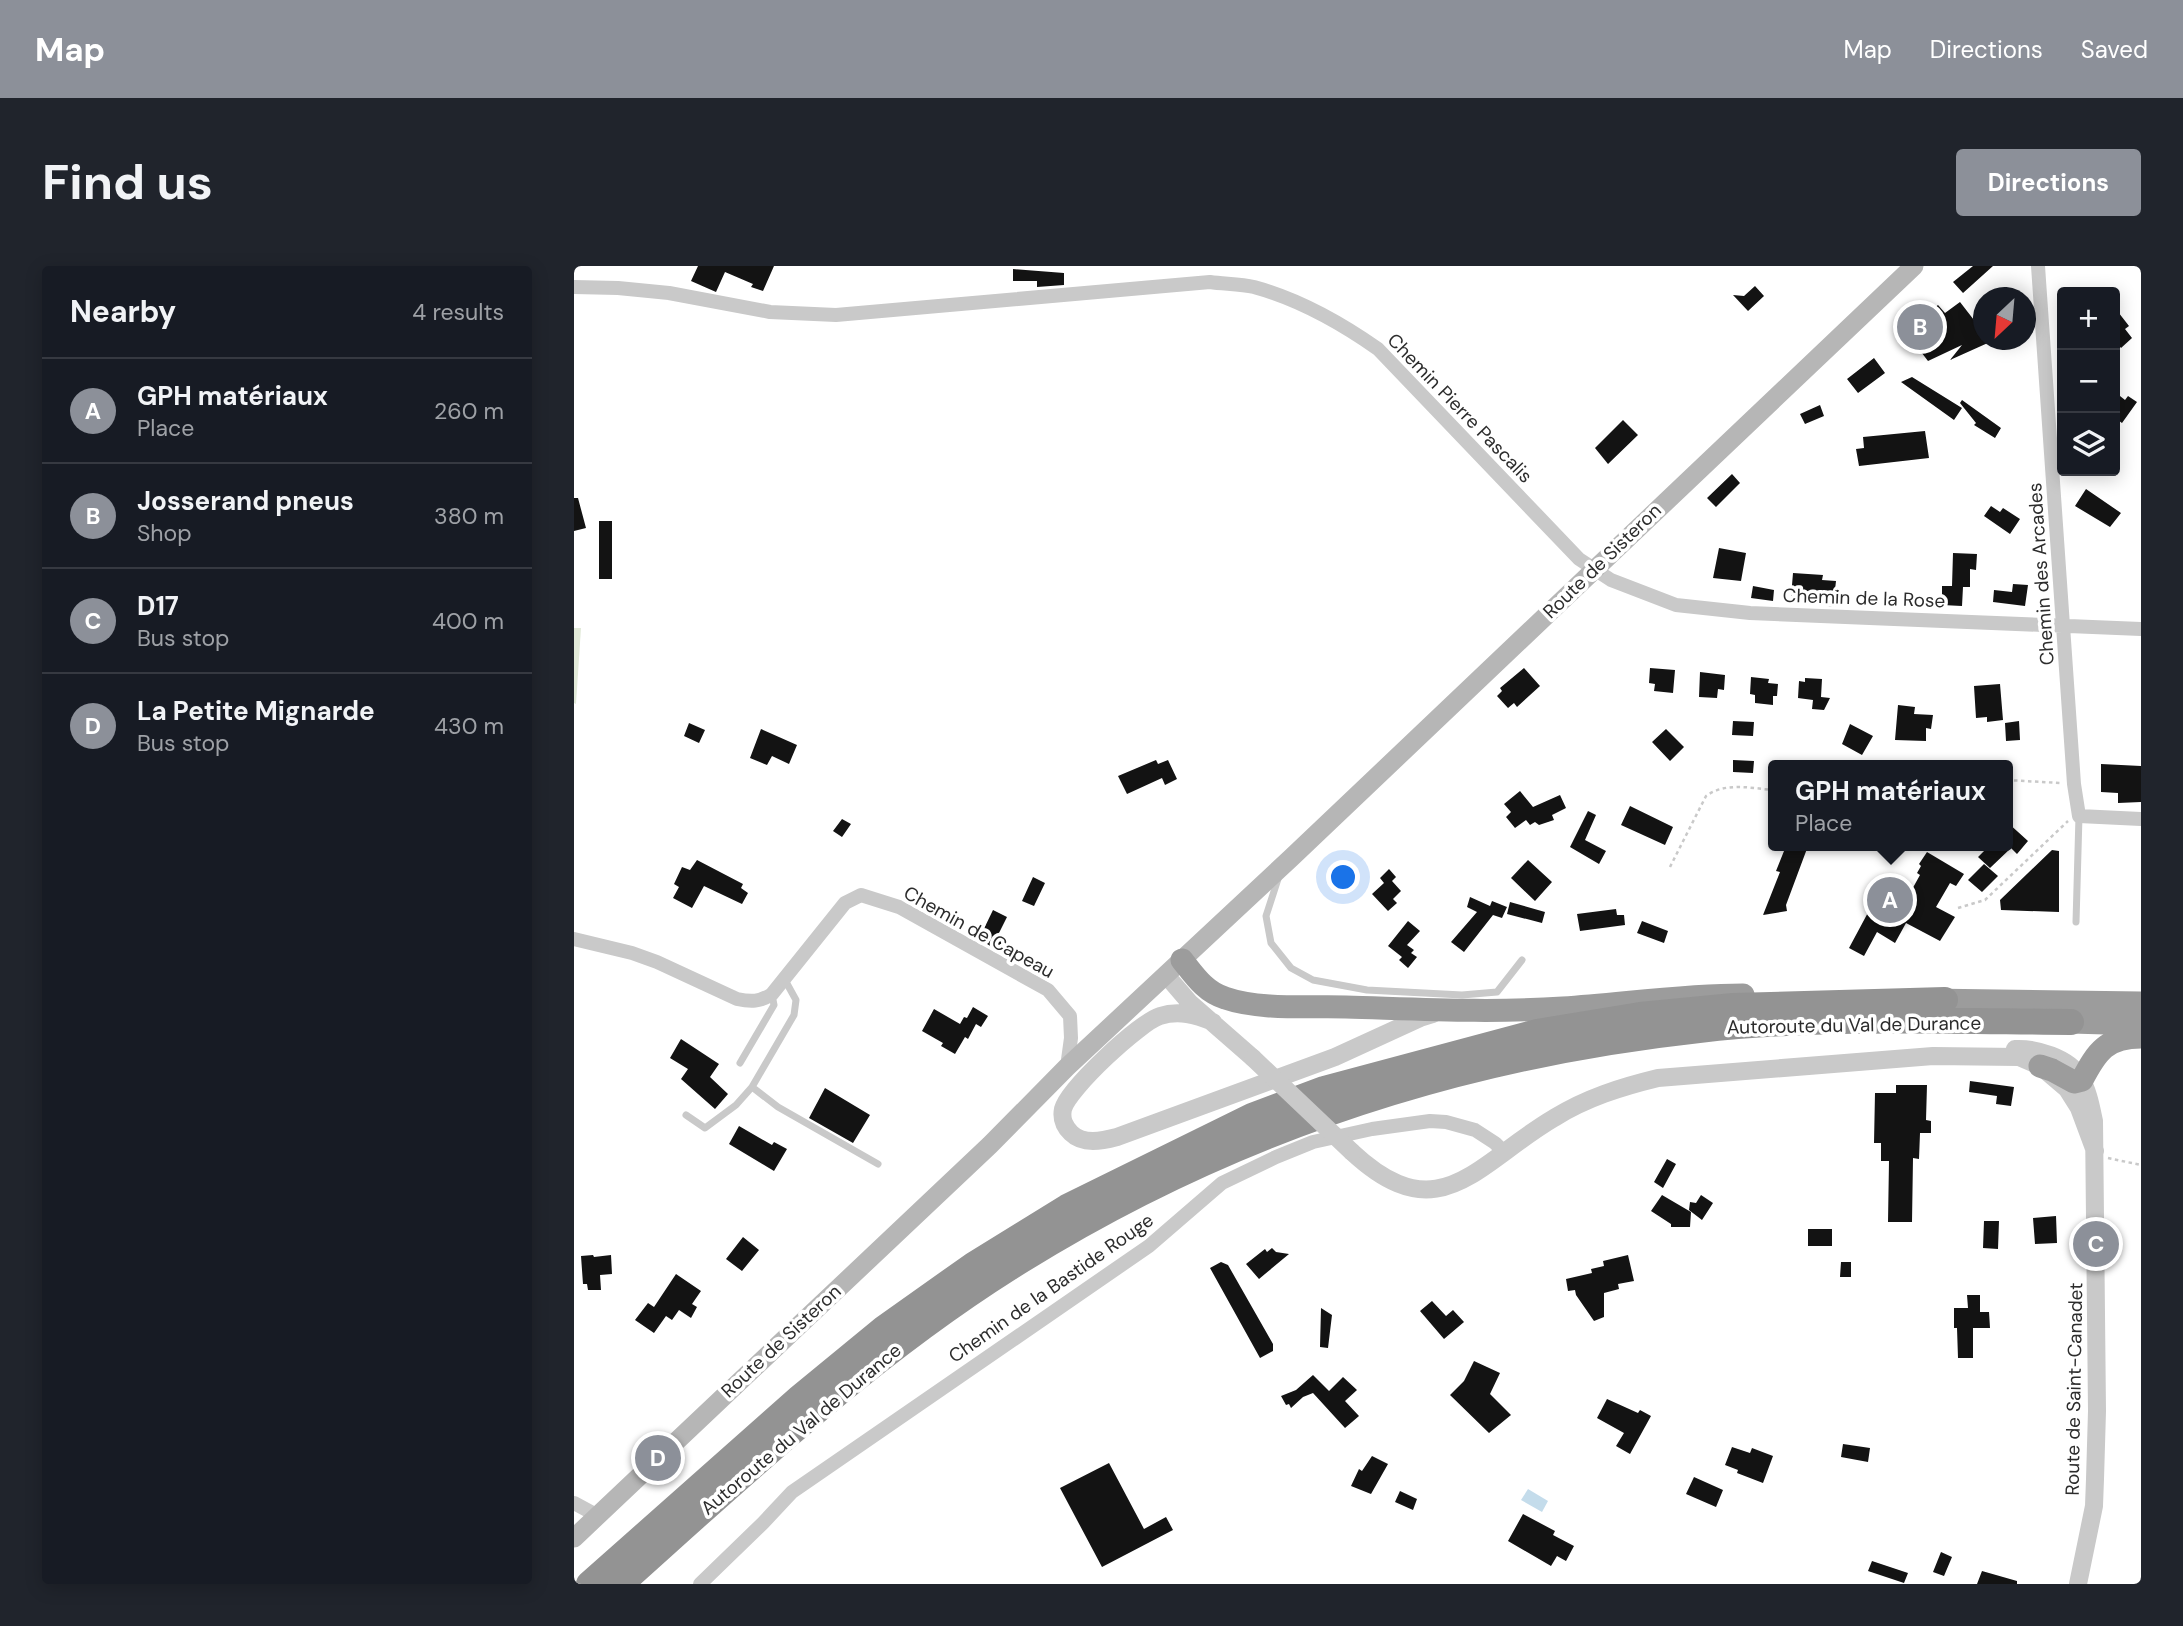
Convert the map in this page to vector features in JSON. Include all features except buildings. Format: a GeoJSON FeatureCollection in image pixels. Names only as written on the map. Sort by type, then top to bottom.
{"type":"FeatureCollection","features":[{"type":"Feature","properties":{"kind":"highway"},"geometry":{"type":"LineString","coordinates":[[1179,972],[1226,999],[1237,1001],[1447,1010],[1562,1008],[1712,995],[1813,994],[1945,1000],[2141,1003]]}},
{"type":"Feature","properties":{"kind":"highway","name":"Autoroute du Val de Durance"},"geometry":{"type":"LineString","coordinates":[[589,1584],[800,1397],[884,1328],[973,1265],[1067,1207],[1252,1116],[1336,1085],[1537,1032],[1640,1015],[1733,1006],[1945,1000]]}},
{"type":"Feature","properties":{"kind":"highway","name":"Autoroute du Val de Durance"},"geometry":{"type":"LineString","coordinates":[[621,1584],[819,1409],[914,1334],[998,1276],[1101,1214],[1193,1167],[1264,1135],[1425,1081],[1565,1049],[1699,1030],[1808,1022],[2071,1022]]}},
{"type":"Feature","properties":{"kind":"highway"},"geometry":{"type":"LineString","coordinates":[[2071,1022],[2141,1024]]}},
{"type":"Feature","properties":{"kind":"highway"},"geometry":{"type":"LineString","coordinates":[[2040,1066],[2074,1082],[2082,1080],[2094,1057],[2112,1042],[2126,1037],[2141,1037]]}},
{"type":"Feature","properties":{"kind":"main road","name":"Route de Sisteron"},"geometry":{"type":"LineString","coordinates":[[990,1145],[1078,1075],[1287,863],[1914,266]]}},
{"type":"Feature","properties":{"kind":"main road","name":"Route de Sisteron"},"geometry":{"type":"LineString","coordinates":[[574,1538],[990,1145],[1067,1067],[1179,972]]}},
{"type":"Feature","properties":{"kind":"street","name":"Chemin des Arcades"},"geometry":{"type":"LineString","coordinates":[[2038,266],[2074,784],[2079,816]]}},
{"type":"Feature","properties":{"kind":"street","name":"Chemin Pierre Pascalis"},"geometry":{"type":"LineString","coordinates":[[574,287],[669,293],[783,313],[835,315],[1210,282],[1253,287],[1346,327],[1378,349],[1565,545],[1593,570]]}},
{"type":"Feature","properties":{"kind":"street","name":"Chemin de la Rose"},"geometry":{"type":"LineString","coordinates":[[1593,570],[1611,580],[1676,605],[1750,613],[2141,629]]}},
{"type":"Feature","properties":{"kind":"street"},"geometry":{"type":"LineString","coordinates":[[2079,816],[2141,819]]}},
{"type":"Feature","properties":{"kind":"street","name":"Chemin de Capeau"},"geometry":{"type":"LineString","coordinates":[[772,994],[845,903],[861,895],[874,898],[899,906],[1048,990],[1070,1016],[1072,1038],[1067,1067]]}},
{"type":"Feature","properties":{"kind":"street"},"geometry":{"type":"LineString","coordinates":[[574,939],[657,962],[737,999],[751,1002],[764,1000],[772,994]]}},
{"type":"Feature","properties":{"kind":"street"},"geometry":{"type":"LineString","coordinates":[[1179,972],[1213,1022],[1352,1152],[1387,1180],[1411,1189],[1436,1190],[1459,1182],[1554,1117],[1598,1096],[1658,1078],[1949,1056],[2019,1057],[2040,1066],[2067,1089],[2079,1108],[2095,1154]]}},
{"type":"Feature","properties":{"kind":"street"},"geometry":{"type":"LineString","coordinates":[[1213,1022],[1195,1014],[1178,1013],[1160,1016],[1146,1023],[1094,1069],[1072,1094],[1064,1106],[1062,1117],[1065,1128],[1076,1138],[1090,1142],[1118,1137],[1335,1057],[1420,1018],[1447,1010]]}},
{"type":"Feature","properties":{"kind":"street"},"geometry":{"type":"LineString","coordinates":[[1949,1056],[1963,1052],[2020,1048],[2045,1053],[2060,1060],[2075,1069],[2082,1080]]}},
{"type":"Feature","properties":{"kind":"street","name":"Route de Saint-Canadet"},"geometry":{"type":"LineString","coordinates":[[2078,1584],[2094,1506],[2097,1398],[2094,1121],[2082,1080]]}},
{"type":"Feature","properties":{"kind":"street","name":"Chemin de la Bastide Rouge"},"geometry":{"type":"LineString","coordinates":[[700,1584],[792,1492],[1150,1246],[1222,1184],[1276,1157],[1313,1143],[1401,1124],[1430,1121],[1462,1125],[1486,1136],[1504,1152]]}},
{"type":"Feature","properties":{"kind":"street"},"geometry":{"type":"LineString","coordinates":[[574,1503],[598,1516]]}},
{"type":"Feature","properties":{"kind":"lane"},"geometry":{"type":"LineString","coordinates":[[2076,922],[2079,816]]}},
{"type":"Feature","properties":{"kind":"lane"},"geometry":{"type":"LineString","coordinates":[[1287,863],[1266,916],[1271,943],[1292,968],[1312,981],[1367,990],[1462,995],[1497,992],[1522,960]]}},
{"type":"Feature","properties":{"kind":"lane"},"geometry":{"type":"LineString","coordinates":[[686,1115],[705,1128],[736,1105],[752,1087],[794,1015],[796,1000],[785,980]]}},
{"type":"Feature","properties":{"kind":"lane"},"geometry":{"type":"LineString","coordinates":[[740,1063],[774,1005],[772,994]]}},
{"type":"Feature","properties":{"kind":"lane"},"geometry":{"type":"LineString","coordinates":[[752,1087],[778,1107],[878,1164]]}},
{"type":"Feature","properties":{"kind":"path"},"geometry":{"type":"LineString","coordinates":[[2013,780],[2074,784]]}},
{"type":"Feature","properties":{"kind":"path"},"geometry":{"type":"LineString","coordinates":[[1670,867],[1706,796],[1714,790],[1735,786],[1768,789]]}},
{"type":"Feature","properties":{"kind":"path"},"geometry":{"type":"LineString","coordinates":[[1958,908],[1985,900],[2065,822],[2079,816]]}},
{"type":"Feature","properties":{"kind":"path"},"geometry":{"type":"LineString","coordinates":[[2095,1154],[2141,1165]]}},
{"type":"Feature","properties":{"kind":"green space"},"geometry":{"type":"Polygon","coordinates":[[[574,628],[581,628],[576,704],[574,703],[574,628]]]}},
{"type":"Feature","properties":{"kind":"water"},"geometry":{"type":"Polygon","coordinates":[[[1528,1489],[1548,1501],[1542,1512],[1521,1500],[1528,1489]]]}},
{"type":"Feature","properties":{"kind":"place","name":"Josserand pneus"},"geometry":{"type":"Point","coordinates":[1920,327]}},
{"type":"Feature","properties":{"kind":"place","name":"GPH matériaux"},"geometry":{"type":"Point","coordinates":[1890,900]}},
{"type":"Feature","properties":{"kind":"place","name":"D17"},"geometry":{"type":"Point","coordinates":[2096,1244]}},
{"type":"Feature","properties":{"kind":"place","name":"La Petite Mignarde"},"geometry":{"type":"Point","coordinates":[658,1458]}}]}
